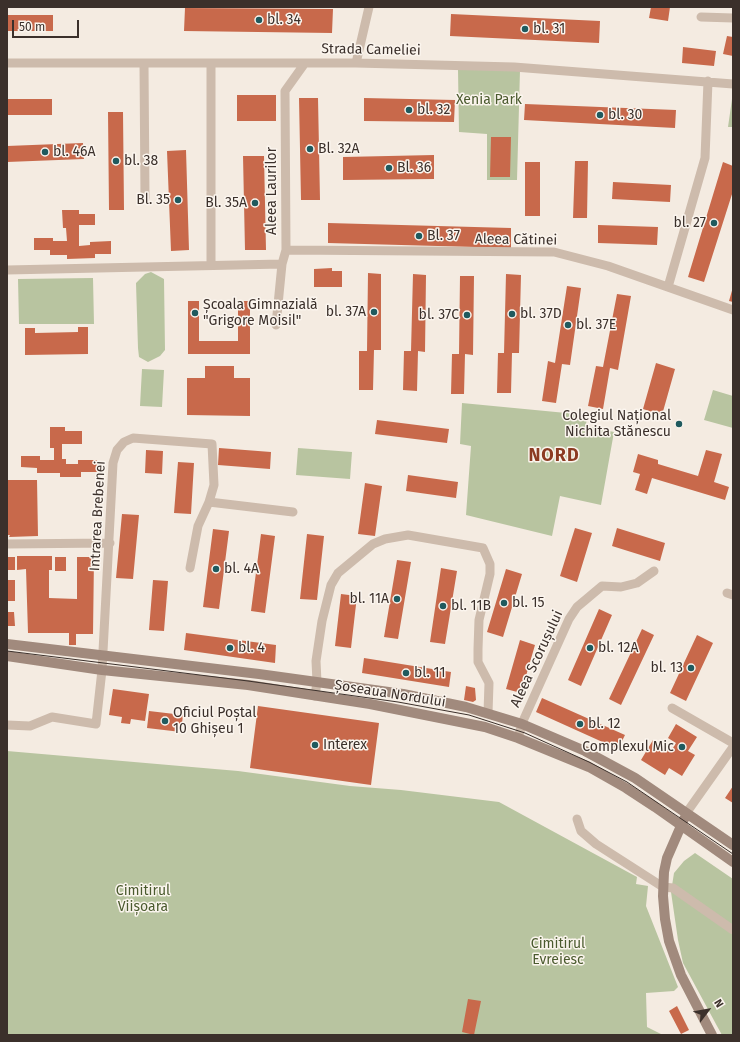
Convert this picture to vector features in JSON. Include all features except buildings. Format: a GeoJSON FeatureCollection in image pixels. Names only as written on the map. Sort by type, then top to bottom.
{"type":"FeatureCollection","features":[{"type":"Feature","properties":{"kind":"main road","name":"Șoseaua Nordului"},"geometry":{"type":"LineString","coordinates":[[7,644],[200,666],[317,682],[448,702],[488,713],[522,724],[564,741],[610,764],[635,778],[687,812],[733,845]]}},
{"type":"Feature","properties":{"kind":"main road","name":"Șoseaua Nordului"},"geometry":{"type":"LineString","coordinates":[[7,656],[102,670],[248,685],[370,704],[464,721],[518,738],[589,767],[626,788],[681,824],[733,862]]}},
{"type":"Feature","properties":{"kind":"main road"},"geometry":{"type":"LineString","coordinates":[[687,812],[667,858],[663,887],[665,919],[669,941],[681,975],[712,1035]]}},
{"type":"Feature","properties":{"kind":"street"},"geometry":{"type":"LineString","coordinates":[[356,63],[369,7]]}},
{"type":"Feature","properties":{"kind":"street"},"geometry":{"type":"LineString","coordinates":[[701,17],[733,18]]}},
{"type":"Feature","properties":{"kind":"street","name":"Strada Cameliei"},"geometry":{"type":"LineString","coordinates":[[7,63],[356,63],[514,67],[733,84]]}},
{"type":"Feature","properties":{"kind":"street"},"geometry":{"type":"LineString","coordinates":[[211,63],[211,265]]}},
{"type":"Feature","properties":{"kind":"street","name":"Aleea Laurilor"},"geometry":{"type":"LineString","coordinates":[[276,325],[282,264],[286,250],[285,90],[305,63]]}},
{"type":"Feature","properties":{"kind":"street"},"geometry":{"type":"LineString","coordinates":[[144,64],[144,198]]}},
{"type":"Feature","properties":{"kind":"street"},"geometry":{"type":"LineString","coordinates":[[668,287],[705,158],[708,81]]}},
{"type":"Feature","properties":{"kind":"street","name":"Aleea Cătinei"},"geometry":{"type":"LineString","coordinates":[[286,250],[554,252],[608,266],[733,310]]}},
{"type":"Feature","properties":{"kind":"street"},"geometry":{"type":"LineString","coordinates":[[7,270],[282,264]]}},
{"type":"Feature","properties":{"kind":"street","name":"Intrarea Brebenei"},"geometry":{"type":"LineString","coordinates":[[7,725],[30,726],[52,717],[96,724],[102,670],[113,463],[117,450],[124,442],[133,438],[212,444],[214,485],[209,502]]}},
{"type":"Feature","properties":{"kind":"street"},"geometry":{"type":"LineString","coordinates":[[190,568],[198,526],[209,502],[293,512]]}},
{"type":"Feature","properties":{"kind":"street"},"geometry":{"type":"LineString","coordinates":[[316,696],[316,661],[322,621],[331,584],[338,573],[374,544],[394,537],[408,536],[483,548],[490,564],[490,574],[479,620],[478,662],[489,683],[488,713]]}},
{"type":"Feature","properties":{"kind":"street"},"geometry":{"type":"LineString","coordinates":[[7,544],[110,542]]}},
{"type":"Feature","properties":{"kind":"street","name":"Aleea Scorușului"},"geometry":{"type":"LineString","coordinates":[[518,738],[522,724],[569,619],[577,607],[602,586],[621,587],[637,583],[654,572]]}},
{"type":"Feature","properties":{"kind":"street"},"geometry":{"type":"LineString","coordinates":[[672,708],[733,743]]}},
{"type":"Feature","properties":{"kind":"street"},"geometry":{"type":"LineString","coordinates":[[687,812],[733,747]]}},
{"type":"Feature","properties":{"kind":"street"},"geometry":{"type":"LineString","coordinates":[[577,819],[581,832],[596,844],[663,887],[673,888],[733,930]]}},
{"type":"Feature","properties":{"kind":"green space","name":"Xenia Park"},"geometry":{"type":"Polygon","coordinates":[[[458,70],[520,70],[517,180],[487,180],[487,134],[459,132],[458,70]]]}},
{"type":"Feature","properties":{"kind":"green space"},"geometry":{"type":"Polygon","coordinates":[[[732,99],[733,127],[728,127],[732,99]]]}},
{"type":"Feature","properties":{"kind":"green space"},"geometry":{"type":"Polygon","coordinates":[[[151,272],[164,279],[165,350],[160,356],[148,362],[139,357],[136,283],[145,274],[151,272]]]}},
{"type":"Feature","properties":{"kind":"green space"},"geometry":{"type":"Polygon","coordinates":[[[93,278],[94,324],[19,324],[18,279],[93,278]]]}},
{"type":"Feature","properties":{"kind":"green space"},"geometry":{"type":"Polygon","coordinates":[[[142,369],[164,370],[162,407],[140,406],[142,369]]]}},
{"type":"Feature","properties":{"kind":"green space"},"geometry":{"type":"Polygon","coordinates":[[[713,390],[733,396],[733,428],[704,420],[713,390]]]}},
{"type":"Feature","properties":{"kind":"green space"},"geometry":{"type":"Polygon","coordinates":[[[462,403],[587,415],[586,426],[614,432],[601,505],[560,496],[552,536],[466,515],[471,446],[460,444],[462,403]]]}},
{"type":"Feature","properties":{"kind":"green space"},"geometry":{"type":"Polygon","coordinates":[[[298,448],[352,452],[350,479],[296,475],[298,448]]]}},
{"type":"Feature","properties":{"kind":"green space","name":"Cimitirul Viișoara"},"geometry":{"type":"Polygon","coordinates":[[[7,751],[238,771],[350,786],[401,790],[499,802],[637,877],[636,884],[648,886],[646,906],[678,987],[674,991],[646,993],[647,1027],[663,1035],[7,1035],[7,751]]]}},
{"type":"Feature","properties":{"kind":"green space"},"geometry":{"type":"Polygon","coordinates":[[[695,853],[733,879],[733,1035],[722,1035],[683,963],[678,940],[671,892],[674,873],[684,861],[695,853]]]}},
{"type":"Feature","properties":{"kind":"tram line"},"geometry":{"type":"LineString","coordinates":[[7,651],[248,681],[398,702],[469,715],[525,733],[589,762],[627,782],[733,854]]}},
{"type":"Feature","properties":{"kind":"place","name":"bl. 34"},"geometry":{"type":"Point","coordinates":[259,20]}},
{"type":"Feature","properties":{"kind":"place","name":"bl. 31"},"geometry":{"type":"Point","coordinates":[525,29]}},
{"type":"Feature","properties":{"kind":"place","name":"bl. 32"},"geometry":{"type":"Point","coordinates":[409,110]}},
{"type":"Feature","properties":{"kind":"place","name":"bl. 30"},"geometry":{"type":"Point","coordinates":[600,115]}},
{"type":"Feature","properties":{"kind":"place","name":"Bl. 32A"},"geometry":{"type":"Point","coordinates":[310,149]}},
{"type":"Feature","properties":{"kind":"place","name":"bl. 46A"},"geometry":{"type":"Point","coordinates":[45,152]}},
{"type":"Feature","properties":{"kind":"place","name":"bl. 38"},"geometry":{"type":"Point","coordinates":[116,161]}},
{"type":"Feature","properties":{"kind":"place","name":"Bl. 36"},"geometry":{"type":"Point","coordinates":[389,168]}},
{"type":"Feature","properties":{"kind":"place","name":"Bl. 35"},"geometry":{"type":"Point","coordinates":[178,200]}},
{"type":"Feature","properties":{"kind":"place","name":"Bl. 35A"},"geometry":{"type":"Point","coordinates":[255,203]}},
{"type":"Feature","properties":{"kind":"place","name":"bl. 27"},"geometry":{"type":"Point","coordinates":[714,223]}},
{"type":"Feature","properties":{"kind":"place","name":"Bl. 37"},"geometry":{"type":"Point","coordinates":[419,236]}},
{"type":"Feature","properties":{"kind":"place","name":"bl. 37A"},"geometry":{"type":"Point","coordinates":[374,312]}},
{"type":"Feature","properties":{"kind":"place","name":"Școala Gimnazială \"Grigore Moisil\""},"geometry":{"type":"Point","coordinates":[195,313]}},
{"type":"Feature","properties":{"kind":"place","name":"bl. 37D"},"geometry":{"type":"Point","coordinates":[512,314]}},
{"type":"Feature","properties":{"kind":"place","name":"bl. 37C"},"geometry":{"type":"Point","coordinates":[467,315]}},
{"type":"Feature","properties":{"kind":"place","name":"bl. 37E"},"geometry":{"type":"Point","coordinates":[568,325]}},
{"type":"Feature","properties":{"kind":"place","name":"Colegiul Național Nichita Stănescu"},"geometry":{"type":"Point","coordinates":[679,424]}},
{"type":"Feature","properties":{"kind":"place","name":"bl. 4A"},"geometry":{"type":"Point","coordinates":[216,569]}},
{"type":"Feature","properties":{"kind":"place","name":"bl. 11A"},"geometry":{"type":"Point","coordinates":[397,599]}},
{"type":"Feature","properties":{"kind":"place","name":"bl. 15"},"geometry":{"type":"Point","coordinates":[504,603]}},
{"type":"Feature","properties":{"kind":"place","name":"bl. 11B"},"geometry":{"type":"Point","coordinates":[443,606]}},
{"type":"Feature","properties":{"kind":"place","name":"bl. 4"},"geometry":{"type":"Point","coordinates":[230,648]}},
{"type":"Feature","properties":{"kind":"place","name":"bl. 12A"},"geometry":{"type":"Point","coordinates":[590,648]}},
{"type":"Feature","properties":{"kind":"place","name":"bl. 13"},"geometry":{"type":"Point","coordinates":[691,668]}},
{"type":"Feature","properties":{"kind":"place","name":"bl. 11"},"geometry":{"type":"Point","coordinates":[406,673]}},
{"type":"Feature","properties":{"kind":"place","name":"Oficiul Poștal 10 Ghișeu 1"},"geometry":{"type":"Point","coordinates":[165,721]}},
{"type":"Feature","properties":{"kind":"place","name":"bl. 12"},"geometry":{"type":"Point","coordinates":[580,724]}},
{"type":"Feature","properties":{"kind":"place","name":"Interex"},"geometry":{"type":"Point","coordinates":[315,745]}},
{"type":"Feature","properties":{"kind":"place","name":"Complexul Mic"},"geometry":{"type":"Point","coordinates":[682,747]}},
{"type":"Feature","properties":{"kind":"district","name":"NORD"},"geometry":{"type":"Point","coordinates":[554,456]}},
{"type":"Feature","properties":{"kind":"park label","name":"Cimitirul Evreiesc"},"geometry":{"type":"Point","coordinates":[558,952]}}]}
